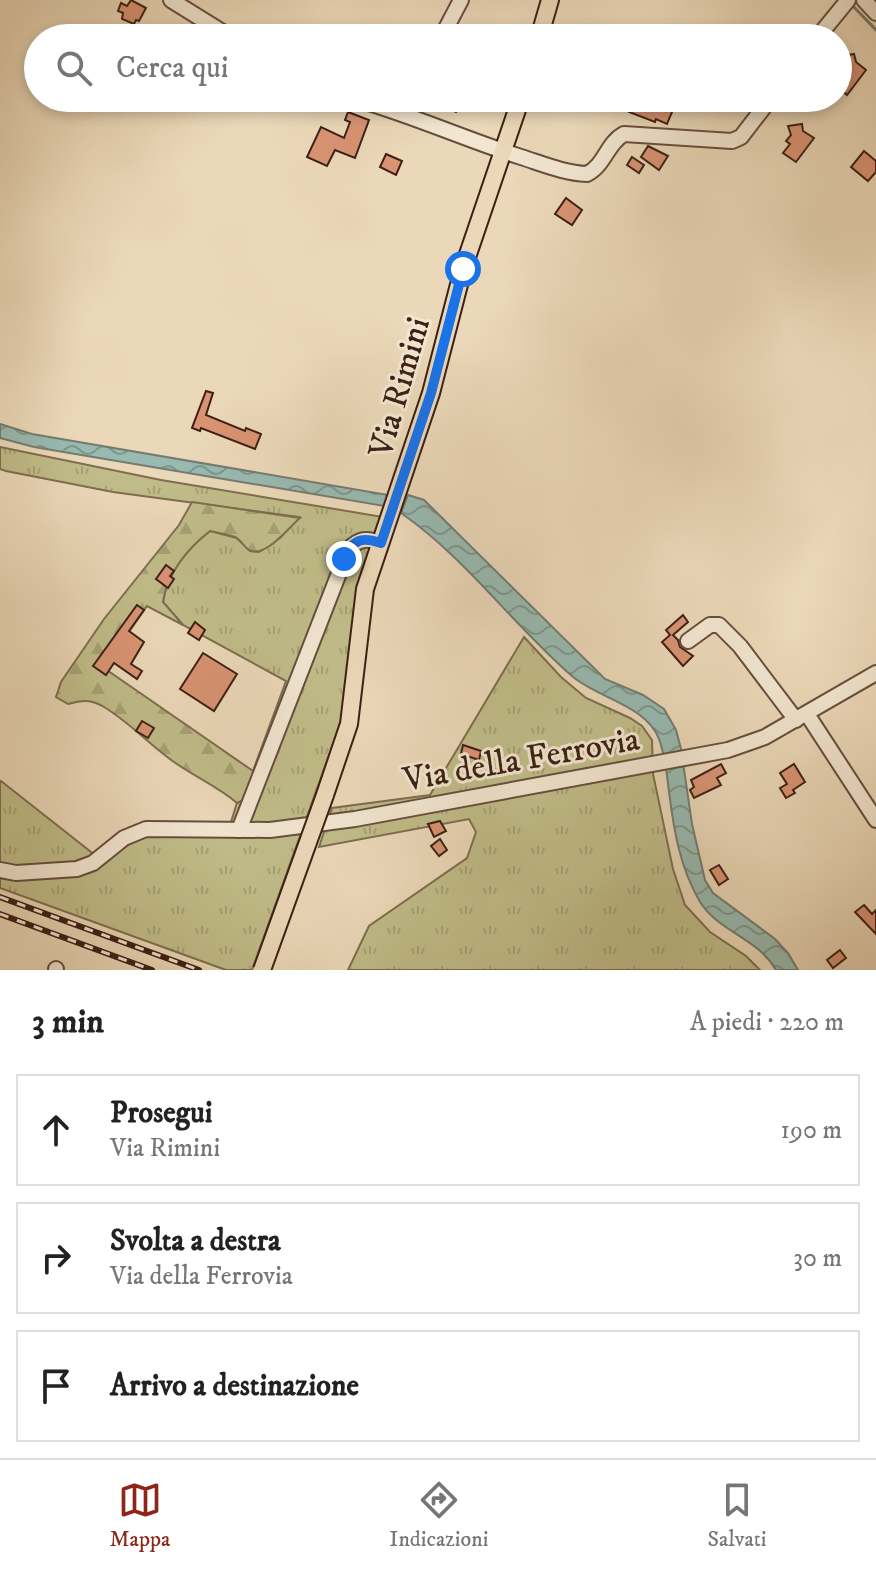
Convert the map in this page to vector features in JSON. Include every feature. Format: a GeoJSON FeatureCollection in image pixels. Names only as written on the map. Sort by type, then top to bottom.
{"type":"FeatureCollection","features":[{"type":"Feature","properties":{"kind":"main road"},"geometry":{"type":"LineString","coordinates":[[543,24],[550,0]]}},
{"type":"Feature","properties":{"kind":"main road","name":"Via Rimini"},"geometry":{"type":"LineString","coordinates":[[262,970],[349,724],[361,613],[431,393],[463,269],[517,112]]}},
{"type":"Feature","properties":{"kind":"street"},"geometry":{"type":"LineString","coordinates":[[171,0],[210,24]]}},
{"type":"Feature","properties":{"kind":"street"},"geometry":{"type":"LineString","coordinates":[[448,24],[461,0]]}},
{"type":"Feature","properties":{"kind":"street"},"geometry":{"type":"LineString","coordinates":[[864,0],[876,13]]}},
{"type":"Feature","properties":{"kind":"street"},"geometry":{"type":"LineString","coordinates":[[828,24],[846,2]]}},
{"type":"Feature","properties":{"kind":"street"},"geometry":{"type":"LineString","coordinates":[[402,112],[472,141],[563,170],[587,174],[600,164],[616,138],[624,134],[732,141],[741,137],[760,112]]}},
{"type":"Feature","properties":{"kind":"street"},"geometry":{"type":"LineString","coordinates":[[239,830],[348,550],[354,543],[367,539],[381,543]]}},
{"type":"Feature","properties":{"kind":"street"},"geometry":{"type":"LineString","coordinates":[[688,641],[710,625],[719,625],[802,717],[876,820]]}},
{"type":"Feature","properties":{"kind":"street","name":"Via della Ferrovia"},"geometry":{"type":"LineString","coordinates":[[0,870],[16,873],[77,869],[93,863],[124,838],[146,829],[270,830],[355,819],[728,750],[765,737],[876,673]]}},
{"type":"Feature","properties":{"kind":"green space"},"geometry":{"type":"Polygon","coordinates":[[[0,447],[161,480],[383,517],[342,719],[252,970],[226,970],[0,888],[0,783],[100,859],[136,835],[230,825],[237,803],[252,795],[253,771],[286,681],[183,625],[163,602],[165,591],[180,562],[210,531],[237,538],[250,551],[259,552],[280,538],[299,517],[113,492],[6,471],[0,469],[0,447]]]}},
{"type":"Feature","properties":{"kind":"green space"},"geometry":{"type":"Polygon","coordinates":[[[192,502],[300,518],[269,546],[255,552],[235,537],[210,531],[180,562],[165,591],[163,602],[183,625],[147,606],[104,668],[253,771],[252,796],[237,803],[174,762],[104,707],[86,701],[68,704],[56,697],[61,682],[104,619],[179,525],[192,502]]]}},
{"type":"Feature","properties":{"kind":"green space"},"geometry":{"type":"Polygon","coordinates":[[[524,637],[561,677],[586,698],[630,718],[642,726],[652,740],[653,774],[673,869],[685,905],[710,932],[746,956],[760,970],[348,970],[369,926],[467,858],[476,832],[469,819],[319,847],[332,808],[430,795],[524,637]]]}},
{"type":"Feature","properties":{"kind":"water"},"geometry":{"type":"Polygon","coordinates":[[[0,424],[32,434],[388,495],[384,506],[34,447],[0,438],[0,424]]]}},
{"type":"Feature","properties":{"kind":"water"},"geometry":{"type":"Polygon","coordinates":[[[408,495],[424,500],[605,679],[643,695],[664,709],[676,730],[681,749],[692,824],[705,880],[713,893],[775,939],[798,970],[776,970],[759,950],[717,921],[700,902],[687,876],[679,849],[664,758],[653,727],[632,710],[582,684],[550,656],[447,550],[401,513],[408,495]]]}},
{"type":"Feature","properties":{"kind":"building"},"geometry":{"type":"Polygon","coordinates":[[[131,0],[146,8],[134,24],[122,19],[123,13],[118,11],[121,3],[127,6],[131,0]]]}},
{"type":"Feature","properties":{"kind":"building"},"geometry":{"type":"Polygon","coordinates":[[[852,54],[866,70],[852,88],[852,54]]]}},
{"type":"Feature","properties":{"kind":"building"},"geometry":{"type":"Polygon","coordinates":[[[348,112],[369,120],[355,158],[335,150],[327,166],[307,157],[321,127],[344,138],[350,122],[345,120],[348,112]]]}},
{"type":"Feature","properties":{"kind":"building"},"geometry":{"type":"Polygon","coordinates":[[[629,112],[672,112],[667,124],[656,119],[655,122],[629,112]]]}},
{"type":"Feature","properties":{"kind":"building"},"geometry":{"type":"Polygon","coordinates":[[[802,124],[803,131],[814,138],[796,162],[783,153],[790,144],[786,141],[791,135],[788,126],[802,124]]]}},
{"type":"Feature","properties":{"kind":"building"},"geometry":{"type":"Polygon","coordinates":[[[648,146],[668,156],[659,170],[641,157],[648,146]]]}},
{"type":"Feature","properties":{"kind":"building"},"geometry":{"type":"Polygon","coordinates":[[[864,151],[876,161],[876,172],[868,181],[851,167],[864,151]]]}},
{"type":"Feature","properties":{"kind":"building"},"geometry":{"type":"Polygon","coordinates":[[[386,154],[402,161],[396,175],[380,167],[386,154]]]}},
{"type":"Feature","properties":{"kind":"building"},"geometry":{"type":"Polygon","coordinates":[[[632,157],[644,165],[639,173],[627,165],[632,157]]]}},
{"type":"Feature","properties":{"kind":"building"},"geometry":{"type":"Polygon","coordinates":[[[566,198],[582,210],[572,225],[555,214],[566,198]]]}},
{"type":"Feature","properties":{"kind":"building"},"geometry":{"type":"Polygon","coordinates":[[[206,391],[213,393],[206,415],[261,434],[255,449],[201,428],[200,431],[192,428],[206,391]]]}},
{"type":"Feature","properties":{"kind":"building"},"geometry":{"type":"Polygon","coordinates":[[[166,565],[174,571],[170,576],[174,579],[168,588],[156,579],[166,565]]]}},
{"type":"Feature","properties":{"kind":"building"},"geometry":{"type":"Polygon","coordinates":[[[137,605],[144,610],[129,631],[144,642],[131,664],[142,671],[137,679],[114,663],[106,675],[93,666],[137,605]]]}},
{"type":"Feature","properties":{"kind":"building"},"geometry":{"type":"Polygon","coordinates":[[[683,615],[688,622],[673,635],[680,647],[693,656],[683,666],[662,642],[670,635],[666,630],[683,615]]]}},
{"type":"Feature","properties":{"kind":"building"},"geometry":{"type":"Polygon","coordinates":[[[195,622],[205,630],[199,640],[188,633],[195,622]]]}},
{"type":"Feature","properties":{"kind":"building"},"geometry":{"type":"Polygon","coordinates":[[[203,653],[237,674],[214,711],[180,689],[203,653]]]}},
{"type":"Feature","properties":{"kind":"building"},"geometry":{"type":"Polygon","coordinates":[[[142,721],[154,728],[148,738],[136,731],[142,721]]]}},
{"type":"Feature","properties":{"kind":"building"},"geometry":{"type":"Polygon","coordinates":[[[630,734],[637,742],[624,751],[618,743],[630,734]]]}},
{"type":"Feature","properties":{"kind":"building"},"geometry":{"type":"Polygon","coordinates":[[[463,745],[481,751],[479,760],[461,754],[463,745]]]}},
{"type":"Feature","properties":{"kind":"building"},"geometry":{"type":"Polygon","coordinates":[[[721,764],[726,773],[717,778],[721,785],[694,798],[690,790],[694,787],[691,780],[721,764]]]}},
{"type":"Feature","properties":{"kind":"building"},"geometry":{"type":"Polygon","coordinates":[[[794,764],[805,782],[786,798],[780,788],[787,784],[780,773],[794,764]]]}},
{"type":"Feature","properties":{"kind":"building"},"geometry":{"type":"Polygon","coordinates":[[[440,821],[446,831],[434,837],[428,824],[440,821]]]}},
{"type":"Feature","properties":{"kind":"building"},"geometry":{"type":"Polygon","coordinates":[[[440,839],[447,850],[439,856],[431,846],[440,839]]]}},
{"type":"Feature","properties":{"kind":"building"},"geometry":{"type":"Polygon","coordinates":[[[719,865],[728,879],[719,885],[710,870],[719,865]]]}},
{"type":"Feature","properties":{"kind":"building"},"geometry":{"type":"Polygon","coordinates":[[[864,905],[872,914],[876,910],[876,934],[855,912],[864,905]]]}},
{"type":"Feature","properties":{"kind":"building"},"geometry":{"type":"Polygon","coordinates":[[[840,950],[846,958],[833,968],[827,960],[840,950]]]}},
{"type":"Feature","properties":{"kind":"waterway"},"geometry":{"type":"LineString","coordinates":[[851,4],[876,30]]}},
{"type":"Feature","properties":{"kind":"railway"},"geometry":{"type":"LineString","coordinates":[[0,897],[199,970]]}},
{"type":"Feature","properties":{"kind":"railway"},"geometry":{"type":"LineString","coordinates":[[0,914],[152,970]]}},
{"type":"Feature","properties":{"kind":"route"},"geometry":{"type":"LineString","coordinates":[[344,559],[348,550],[360,540],[381,543],[431,393],[463,269]]}}]}
